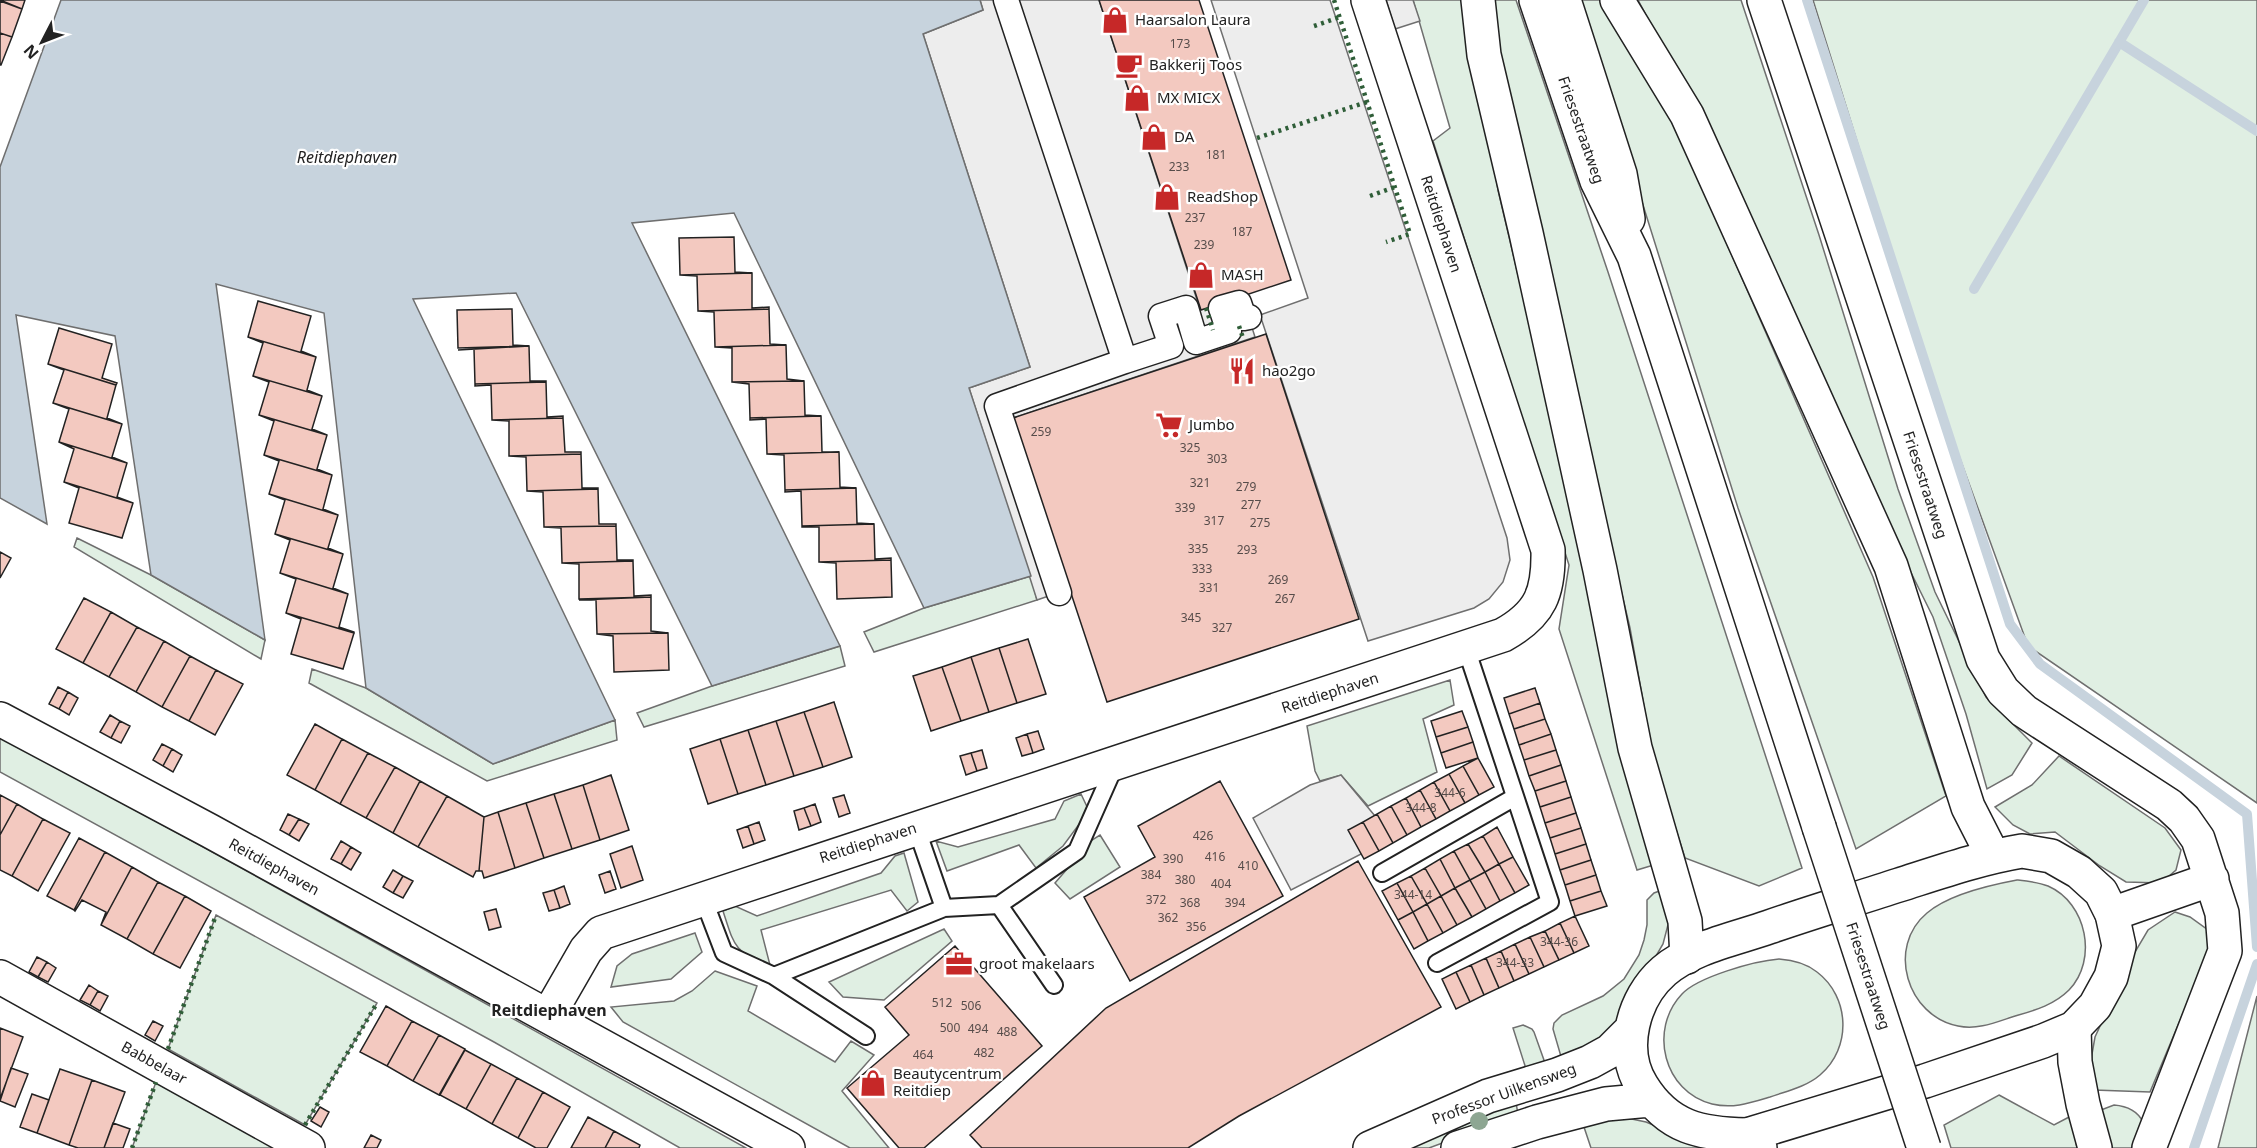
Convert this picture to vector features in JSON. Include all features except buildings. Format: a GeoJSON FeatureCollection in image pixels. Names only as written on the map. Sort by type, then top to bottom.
{"type":"FeatureCollection","features":[{"type":"Feature","properties":{"kind":"street"},"geometry":{"type":"LineString","coordinates":[[1006,0],[1125,361]]}},
{"type":"Feature","properties":{"kind":"street","name":"Reitdiephaven"},"geometry":{"type":"LineString","coordinates":[[548,1016],[586,950],[601,933],[916,827],[1466,648],[1503,635],[1521,625],[1536,610],[1549,574],[1548,550],[1368,0]]}},
{"type":"Feature","properties":{"kind":"street"},"geometry":{"type":"LineString","coordinates":[[1478,0],[1484,55],[1526,233],[1600,570],[1635,748],[1684,921],[1687,957]]}},
{"type":"Feature","properties":{"kind":"street","name":"Friesestraatweg"},"geometry":{"type":"LineString","coordinates":[[1536,0],[1597,181],[1634,256],[1924,1148]]}},
{"type":"Feature","properties":{"kind":"street","name":"Friesestraatweg"},"geometry":{"type":"LineString","coordinates":[[1564,0],[1620,174],[1634,256]]}},
{"type":"Feature","properties":{"kind":"street"},"geometry":{"type":"LineString","coordinates":[[1617,0],[1686,115],[1891,566],[1968,807],[1993,856]]}},
{"type":"Feature","properties":{"kind":"street","name":"Friesestraatweg"},"geometry":{"type":"LineString","coordinates":[[1764,0],[1983,659],[2003,691],[2024,711],[2169,805],[2184,819],[2198,839],[2212,879],[2222,913],[2225,951],[2149,1148]]}},
{"type":"Feature","properties":{"kind":"street"},"geometry":{"type":"LineString","coordinates":[[1059,593],[998,406],[1171,346],[1161,316],[1186,308],[1196,342],[1229,331],[1221,308],[1239,303],[1244,318],[1249,317]]}},
{"type":"Feature","properties":{"kind":"street","name":"Reitdiephaven"},"geometry":{"type":"LineString","coordinates":[[0,719],[788,1148]]}},
{"type":"Feature","properties":{"kind":"street"},"geometry":{"type":"LineString","coordinates":[[2022,851],[2051,856],[2079,872],[2101,892],[2112,914],[2119,945],[2111,977],[2095,1006],[2074,1028],[2043,1041],[1754,1142],[1700,1130],[1669,1117],[1650,1100],[1635,1076],[1630,1053],[1632,1029],[1638,1007],[1648,990],[1664,971],[1687,957],[1826,908],[1993,856],[2022,851]]}},
{"type":"Feature","properties":{"kind":"street"},"geometry":{"type":"LineString","coordinates":[[2112,914],[2212,879]]}},
{"type":"Feature","properties":{"kind":"street","name":"Babbelaar"},"geometry":{"type":"LineString","coordinates":[[0,977],[308,1148]]}},
{"type":"Feature","properties":{"kind":"street"},"geometry":{"type":"LineString","coordinates":[[2074,1028],[2075,1062],[2095,1148]]}},
{"type":"Feature","properties":{"kind":"street","name":"Professor Uilkensweg"},"geometry":{"type":"LineString","coordinates":[[1370,1148],[1488,1096],[1557,1075],[1590,1062],[1610,1051],[1632,1029]]}},
{"type":"Feature","properties":{"kind":"street"},"geometry":{"type":"LineString","coordinates":[[1458,1148],[1527,1125],[1606,1104],[1650,1100]]}},
{"type":"Feature","properties":{"kind":"lane"},"geometry":{"type":"LineString","coordinates":[[1437,963],[1550,902],[1466,648]]}},
{"type":"Feature","properties":{"kind":"lane"},"geometry":{"type":"LineString","coordinates":[[774,976],[944,908],[999,905],[1077,851],[1116,762]]}},
{"type":"Feature","properties":{"kind":"lane"},"geometry":{"type":"LineString","coordinates":[[1382,873],[1515,797]]}},
{"type":"Feature","properties":{"kind":"lane"},"geometry":{"type":"LineString","coordinates":[[916,827],[944,908]]}},
{"type":"Feature","properties":{"kind":"lane"},"geometry":{"type":"LineString","coordinates":[[703,898],[723,953],[774,976],[866,1036]]}},
{"type":"Feature","properties":{"kind":"lane"},"geometry":{"type":"LineString","coordinates":[[999,905],[1054,985]]}},
{"type":"Feature","properties":{"kind":"green space"},"geometry":{"type":"Polygon","coordinates":[[[1413,0],[1469,0],[1498,190],[1657,864],[1637,870],[1559,629],[1569,565],[1433,141],[1450,128],[1413,0]]]}},
{"type":"Feature","properties":{"kind":"green space"},"geometry":{"type":"Polygon","coordinates":[[[1493,0],[1516,0],[1608,272],[1802,868],[1759,886],[1685,858],[1653,757],[1630,628],[1508,116],[1493,0]]]}},
{"type":"Feature","properties":{"kind":"green space"},"geometry":{"type":"Polygon","coordinates":[[[1581,0],[1604,0],[1677,130],[1873,577],[1946,796],[1856,849],[1738,508],[1581,0]]]}},
{"type":"Feature","properties":{"kind":"green space"},"geometry":{"type":"Polygon","coordinates":[[[1638,0],[1741,0],[1819,235],[1898,489],[1935,592],[1986,697],[2032,743],[2012,775],[1987,789],[1966,714],[1933,617],[1874,498],[1720,155],[1638,0]]]}},
{"type":"Feature","properties":{"kind":"green space"},"geometry":{"type":"Polygon","coordinates":[[[1813,0],[2257,0],[2257,803],[2028,646],[1930,376],[1813,0]]]}},
{"type":"Feature","properties":{"kind":"green space"},"geometry":{"type":"Polygon","coordinates":[[[77,538],[151,575],[265,640],[261,659],[74,547],[77,538]]]}},
{"type":"Feature","properties":{"kind":"green space"},"geometry":{"type":"Polygon","coordinates":[[[1031,576],[1037,600],[874,652],[864,632],[924,608],[1031,576]]]}},
{"type":"Feature","properties":{"kind":"green space"},"geometry":{"type":"Polygon","coordinates":[[[840,646],[845,666],[644,727],[637,713],[712,686],[840,646]]]}},
{"type":"Feature","properties":{"kind":"green space"},"geometry":{"type":"Polygon","coordinates":[[[312,669],[366,688],[493,764],[615,720],[617,740],[487,781],[309,683],[312,669]]]}},
{"type":"Feature","properties":{"kind":"green space"},"geometry":{"type":"Polygon","coordinates":[[[1450,680],[1454,705],[1423,719],[1437,772],[1368,806],[1341,775],[1320,781],[1315,771],[1307,726],[1450,680]]]}},
{"type":"Feature","properties":{"kind":"green space"},"geometry":{"type":"Polygon","coordinates":[[[0,737],[746,1148],[680,1148],[494,1042],[0,772],[0,737]]]}},
{"type":"Feature","properties":{"kind":"green space"},"geometry":{"type":"Polygon","coordinates":[[[2059,756],[2165,828],[2181,850],[2176,870],[2161,883],[2126,882],[2100,866],[2055,832],[2030,834],[2013,825],[1995,807],[2032,785],[2059,756]]]}},
{"type":"Feature","properties":{"kind":"green space"},"geometry":{"type":"Polygon","coordinates":[[[1081,794],[1089,811],[1063,846],[1036,868],[1019,845],[947,871],[936,841],[958,847],[1055,819],[1064,801],[1081,794]]]}},
{"type":"Feature","properties":{"kind":"green space"},"geometry":{"type":"Polygon","coordinates":[[[1100,835],[1120,867],[1070,899],[1055,883],[1092,840],[1100,835]]]}},
{"type":"Feature","properties":{"kind":"green space"},"geometry":{"type":"Polygon","coordinates":[[[904,853],[918,902],[907,911],[891,890],[761,930],[770,965],[742,952],[733,940],[723,911],[735,906],[757,916],[881,873],[895,856],[904,853]]]}},
{"type":"Feature","properties":{"kind":"green space"},"geometry":{"type":"Polygon","coordinates":[[[2017,880],[2048,886],[2072,905],[2084,933],[2083,963],[2078,978],[2063,996],[2049,1004],[1992,1024],[1965,1027],[1940,1020],[1926,1009],[1915,995],[1908,978],[1905,961],[1907,944],[1914,927],[1927,913],[1946,901],[1982,888],[2017,880]]]}},
{"type":"Feature","properties":{"kind":"green space"},"geometry":{"type":"Polygon","coordinates":[[[1665,889],[1669,921],[1663,944],[1620,1018],[1604,1038],[1562,1060],[1553,1029],[1554,1023],[1562,1015],[1603,996],[1624,979],[1639,955],[1644,940],[1647,925],[1647,900],[1654,893],[1665,889]]]}},
{"type":"Feature","properties":{"kind":"green space"},"geometry":{"type":"Polygon","coordinates":[[[2175,912],[2190,917],[2208,930],[2210,949],[2150,1092],[2094,1090],[2089,1071],[2095,1037],[2132,957],[2148,930],[2175,912]]]}},
{"type":"Feature","properties":{"kind":"green space"},"geometry":{"type":"Polygon","coordinates":[[[216,915],[377,1003],[305,1125],[168,1049],[216,915]]]}},
{"type":"Feature","properties":{"kind":"green space"},"geometry":{"type":"Polygon","coordinates":[[[944,929],[952,941],[884,1000],[843,997],[829,982],[944,929]]]}},
{"type":"Feature","properties":{"kind":"green space"},"geometry":{"type":"Polygon","coordinates":[[[695,933],[702,952],[671,979],[611,987],[617,966],[632,954],[695,933]]]}},
{"type":"Feature","properties":{"kind":"green space"},"geometry":{"type":"Polygon","coordinates":[[[1779,959],[1808,966],[1828,982],[1841,1008],[1843,1023],[1838,1051],[1830,1064],[1815,1079],[1803,1086],[1770,1097],[1734,1106],[1712,1104],[1696,1097],[1682,1087],[1672,1073],[1666,1058],[1664,1041],[1666,1025],[1672,1009],[1682,994],[1700,982],[1742,966],[1779,959]]]}},
{"type":"Feature","properties":{"kind":"green space"},"geometry":{"type":"Polygon","coordinates":[[[715,971],[757,986],[748,1011],[835,1062],[851,1041],[874,1055],[842,1091],[889,1148],[850,1148],[623,1022],[611,1007],[674,1001],[692,991],[715,971]]]}},
{"type":"Feature","properties":{"kind":"green space"},"geometry":{"type":"Polygon","coordinates":[[[2257,996],[2257,1148],[2218,1148],[2257,996]]]}},
{"type":"Feature","properties":{"kind":"green space"},"geometry":{"type":"Polygon","coordinates":[[[1523,1025],[1534,1032],[1545,1063],[1527,1072],[1513,1028],[1523,1025]]]}},
{"type":"Feature","properties":{"kind":"green space"},"geometry":{"type":"Polygon","coordinates":[[[156,1082],[276,1148],[132,1148],[156,1082]]]}},
{"type":"Feature","properties":{"kind":"green space"},"geometry":{"type":"Polygon","coordinates":[[[1999,1095],[2054,1125],[2071,1116],[2077,1148],[1951,1148],[1944,1125],[1999,1095]]]}},
{"type":"Feature","properties":{"kind":"green space"},"geometry":{"type":"Polygon","coordinates":[[[1516,1102],[1518,1115],[1429,1148],[1393,1148],[1516,1102]]]}},
{"type":"Feature","properties":{"kind":"green space"},"geometry":{"type":"Polygon","coordinates":[[[2114,1105],[2131,1109],[2143,1122],[2135,1148],[2109,1148],[2101,1110],[2114,1105]]]}},
{"type":"Feature","properties":{"kind":"green space"},"geometry":{"type":"Polygon","coordinates":[[[1627,1118],[1646,1122],[1710,1148],[1591,1148],[1583,1124],[1627,1118]]]}},
{"type":"Feature","properties":{"kind":"shaded area"},"geometry":{"type":"Polygon","coordinates":[[[980,0],[1099,0],[1200,309],[1242,296],[1255,337],[1013,418],[1069,589],[1037,600],[969,388],[1030,367],[923,34],[983,10],[980,0]]]}},
{"type":"Feature","properties":{"kind":"shaded area"},"geometry":{"type":"Polygon","coordinates":[[[1211,0],[1330,0],[1507,538],[1510,560],[1503,582],[1489,599],[1474,608],[1368,641],[1260,315],[1308,298],[1211,0]]]}},
{"type":"Feature","properties":{"kind":"shaded area"},"geometry":{"type":"Polygon","coordinates":[[[1386,0],[1413,0],[1420,21],[1395,29],[1386,0]]]}},
{"type":"Feature","properties":{"kind":"shaded area"},"geometry":{"type":"Polygon","coordinates":[[[1341,775],[1375,816],[1367,851],[1291,890],[1253,818],[1310,785],[1341,775]]]}},
{"type":"Feature","properties":{"kind":"water","name":"Reitdiephaven"},"geometry":{"type":"Polygon","coordinates":[[[61,0],[980,0],[983,10],[923,34],[1030,367],[969,388],[1031,576],[924,608],[734,213],[632,223],[840,646],[712,686],[516,293],[413,299],[615,720],[493,764],[366,688],[324,313],[216,284],[265,640],[151,575],[115,336],[16,315],[47,524],[0,498],[0,167],[61,0]]]}},
{"type":"Feature","properties":{"kind":"waterway"},"geometry":{"type":"LineString","coordinates":[[1807,0],[2010,624],[2040,664],[2247,814],[2257,947]]}},
{"type":"Feature","properties":{"kind":"waterway"},"geometry":{"type":"LineString","coordinates":[[1974,289],[2144,0]]}},
{"type":"Feature","properties":{"kind":"waterway"},"geometry":{"type":"LineString","coordinates":[[2119,42],[2257,131]]}},
{"type":"Feature","properties":{"kind":"waterway"},"geometry":{"type":"LineString","coordinates":[[2194,1148],[2257,964]]}},
{"type":"Feature","properties":{"kind":"hedge"},"geometry":{"type":"LineString","coordinates":[[1334,0],[1410,234],[1386,242]]}},
{"type":"Feature","properties":{"kind":"hedge"},"geometry":{"type":"LineString","coordinates":[[1314,26],[1340,17]]}},
{"type":"Feature","properties":{"kind":"hedge"},"geometry":{"type":"LineString","coordinates":[[1257,138],[1367,102]]}},
{"type":"Feature","properties":{"kind":"hedge"},"geometry":{"type":"LineString","coordinates":[[1370,196],[1395,187]]}},
{"type":"Feature","properties":{"kind":"hedge"},"geometry":{"type":"LineString","coordinates":[[1206,308],[1213,330]]}},
{"type":"Feature","properties":{"kind":"hedge"},"geometry":{"type":"LineString","coordinates":[[1239,326],[1243,338]]}},
{"type":"Feature","properties":{"kind":"hedge"},"geometry":{"type":"LineString","coordinates":[[168,1049],[216,915]]}},
{"type":"Feature","properties":{"kind":"hedge"},"geometry":{"type":"LineString","coordinates":[[305,1125],[377,1003]]}},
{"type":"Feature","properties":{"kind":"hedge"},"geometry":{"type":"LineString","coordinates":[[132,1148],[156,1082]]}},
{"type":"Feature","properties":{"kind":"place","name":"Haarsalon Laura"},"geometry":{"type":"Point","coordinates":[1115,20]}},
{"type":"Feature","properties":{"kind":"place","name":"Bakkerij Toos"},"geometry":{"type":"Point","coordinates":[1129,65]}},
{"type":"Feature","properties":{"kind":"place","name":"MX MICX"},"geometry":{"type":"Point","coordinates":[1137,98]}},
{"type":"Feature","properties":{"kind":"place","name":"DA"},"geometry":{"type":"Point","coordinates":[1154,137]}},
{"type":"Feature","properties":{"kind":"place","name":"ReadShop"},"geometry":{"type":"Point","coordinates":[1167,197]}},
{"type":"Feature","properties":{"kind":"place","name":"MASH"},"geometry":{"type":"Point","coordinates":[1201,275]}},
{"type":"Feature","properties":{"kind":"place","name":"hao2go"},"geometry":{"type":"Point","coordinates":[1242,371]}},
{"type":"Feature","properties":{"kind":"place","name":"Jumbo"},"geometry":{"type":"Point","coordinates":[1169,425]}},
{"type":"Feature","properties":{"kind":"place","name":"groot makelaars"},"geometry":{"type":"Point","coordinates":[959,964]}},
{"type":"Feature","properties":{"kind":"place","name":"Beautycentrum Reitdiep"},"geometry":{"type":"Point","coordinates":[873,1083]}},
{"type":"Feature","properties":{"kind":"district","name":"Reitdiephaven"},"geometry":{"type":"Point","coordinates":[549,1010]}}]}
